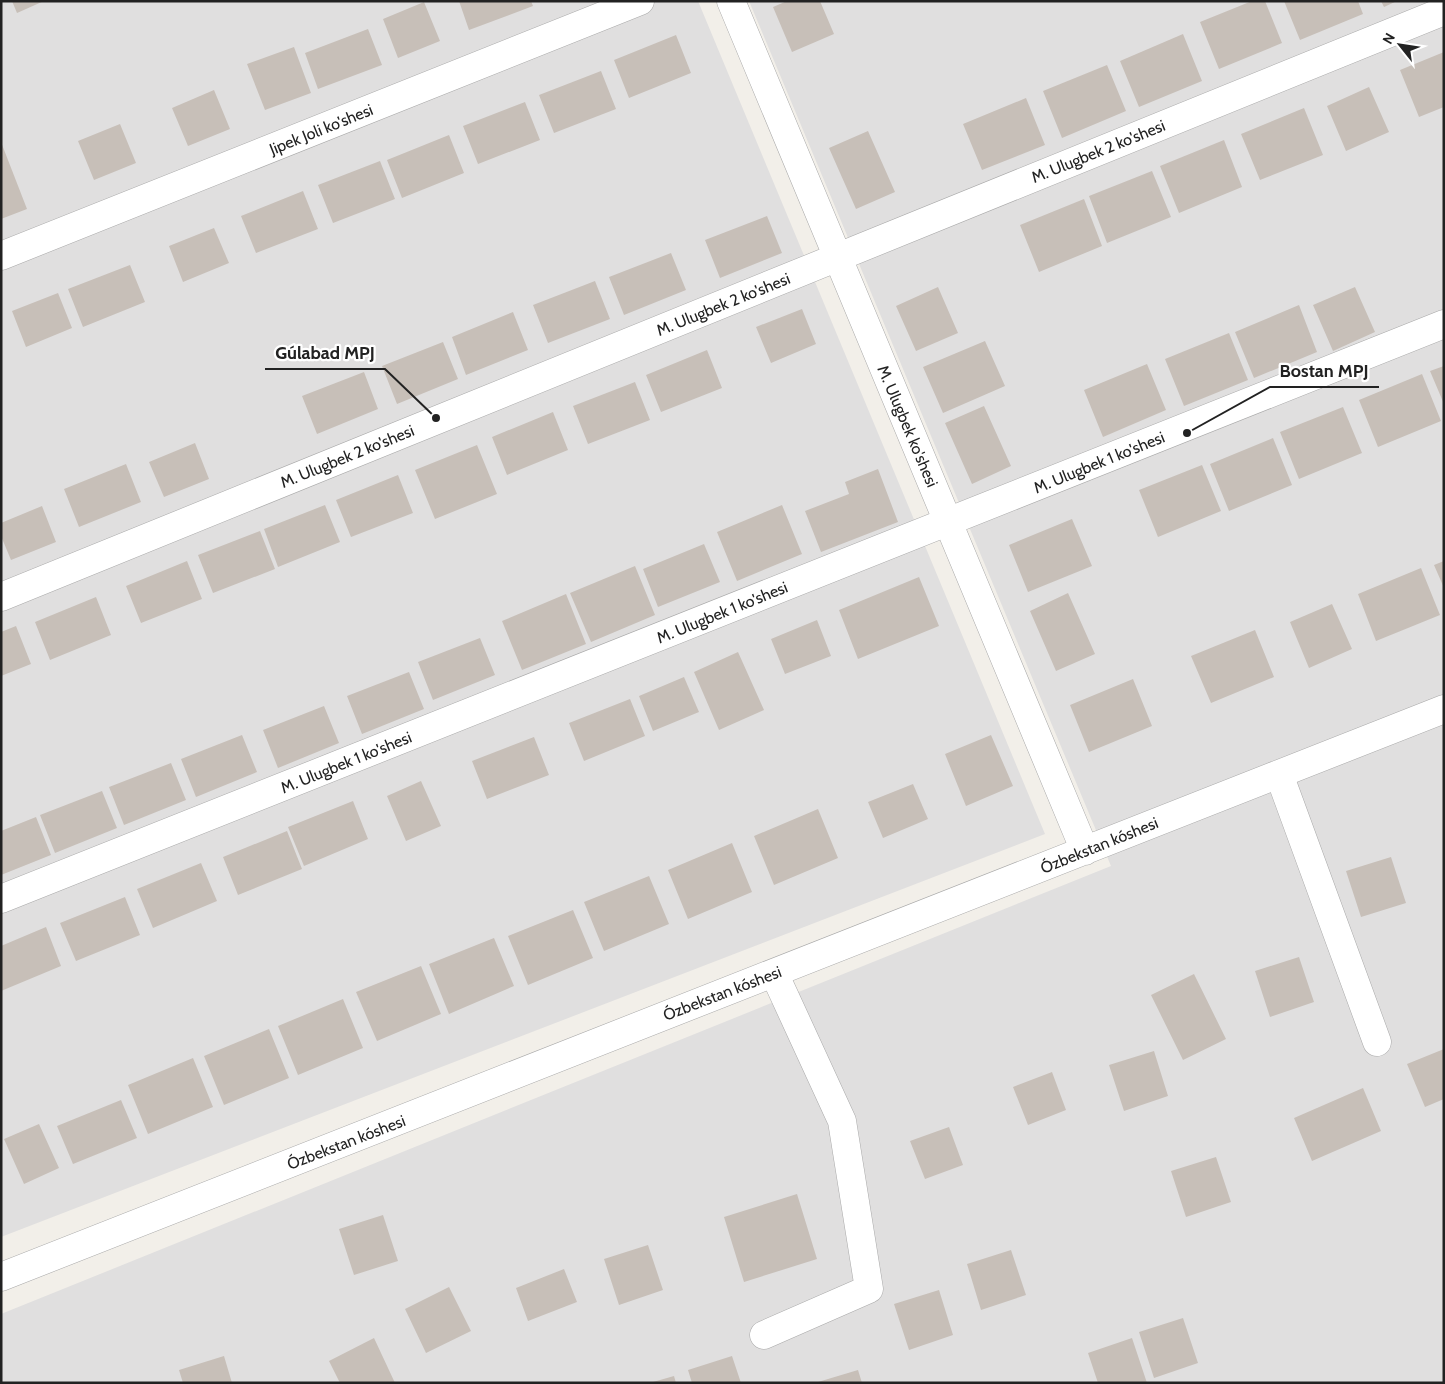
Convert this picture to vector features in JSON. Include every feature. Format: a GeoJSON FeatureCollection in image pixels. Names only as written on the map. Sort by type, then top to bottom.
{"type":"FeatureCollection","features":[{"type":"Feature","properties":{"kind":"street","name":"Jipek Joli ko'shesi"},"geometry":{"type":"LineString","coordinates":[[1,256],[640,1]]}},
{"type":"Feature","properties":{"kind":"street","name":"M. Ulugbek ko'shesi"},"geometry":{"type":"LineString","coordinates":[[731,1],[1085,851]]}},
{"type":"Feature","properties":{"kind":"street","name":"M. Ulugbek 2 ko'shesi"},"geometry":{"type":"LineString","coordinates":[[1,597],[1444,10]]}},
{"type":"Feature","properties":{"kind":"street","name":"M. Ulugbek 1 ko'shesi"},"geometry":{"type":"LineString","coordinates":[[1,899],[1444,324]]}},
{"type":"Feature","properties":{"kind":"street","name":"Ózbekstan kóshesi"},"geometry":{"type":"LineString","coordinates":[[1,1277],[1444,709]]}},
{"type":"Feature","properties":{"kind":"street"},"geometry":{"type":"LineString","coordinates":[[1279,774],[1377,1042]]}},
{"type":"Feature","properties":{"kind":"street"},"geometry":{"type":"LineString","coordinates":[[764,1335],[869,1289],[842,1121],[774,973]]}},
{"type":"Feature","properties":{"kind":"shaded area"},"geometry":{"type":"Polygon","coordinates":[[[1,1],[698,1],[1045,834],[1,1237],[1,1]]]}},
{"type":"Feature","properties":{"kind":"shaded area"},"geometry":{"type":"Polygon","coordinates":[[[749,1],[1444,1],[1444,1382],[1,1383],[1,1314],[1111,866],[749,1]]]}},
{"type":"Feature","properties":{"kind":"building"},"geometry":{"type":"Polygon","coordinates":[[[12,1],[44,1],[17,13],[12,1]]]}},
{"type":"Feature","properties":{"kind":"building"},"geometry":{"type":"Polygon","coordinates":[[[459,1],[531,1],[533,6],[469,30],[459,1]]]}},
{"type":"Feature","properties":{"kind":"building"},"geometry":{"type":"Polygon","coordinates":[[[787,1],[820,1],[834,34],[792,52],[773,7],[787,1]]]}},
{"type":"Feature","properties":{"kind":"building"},"geometry":{"type":"Polygon","coordinates":[[[1252,1],[1265,1],[1282,43],[1219,69],[1200,22],[1252,1]]]}},
{"type":"Feature","properties":{"kind":"building"},"geometry":{"type":"Polygon","coordinates":[[[1284,1],[1358,1],[1363,14],[1300,40],[1284,1]]]}},
{"type":"Feature","properties":{"kind":"building"},"geometry":{"type":"Polygon","coordinates":[[[1381,1],[1397,1],[1384,7],[1381,1]]]}},
{"type":"Feature","properties":{"kind":"building"},"geometry":{"type":"Polygon","coordinates":[[[424,2],[440,41],[398,58],[383,19],[424,2]]]}},
{"type":"Feature","properties":{"kind":"building"},"geometry":{"type":"Polygon","coordinates":[[[368,29],[382,65],[318,89],[305,53],[368,29]]]}},
{"type":"Feature","properties":{"kind":"building"},"geometry":{"type":"Polygon","coordinates":[[[1183,34],[1202,81],[1139,107],[1120,61],[1183,34]]]}},
{"type":"Feature","properties":{"kind":"building"},"geometry":{"type":"Polygon","coordinates":[[[676,35],[691,73],[629,98],[614,60],[676,35]]]}},
{"type":"Feature","properties":{"kind":"building"},"geometry":{"type":"Polygon","coordinates":[[[294,47],[311,93],[265,110],[247,64],[294,47]]]}},
{"type":"Feature","properties":{"kind":"building"},"geometry":{"type":"Polygon","coordinates":[[[1444,52],[1444,107],[1419,117],[1400,70],[1444,52]]]}},
{"type":"Feature","properties":{"kind":"building"},"geometry":{"type":"Polygon","coordinates":[[[1107,65],[1126,111],[1062,138],[1043,91],[1107,65]]]}},
{"type":"Feature","properties":{"kind":"building"},"geometry":{"type":"Polygon","coordinates":[[[601,71],[616,109],[554,133],[539,95],[601,71]]]}},
{"type":"Feature","properties":{"kind":"building"},"geometry":{"type":"Polygon","coordinates":[[[1369,87],[1389,132],[1346,151],[1327,106],[1369,87]]]}},
{"type":"Feature","properties":{"kind":"building"},"geometry":{"type":"Polygon","coordinates":[[[214,90],[230,129],[188,146],[172,108],[214,90]]]}},
{"type":"Feature","properties":{"kind":"building"},"geometry":{"type":"Polygon","coordinates":[[[1026,98],[1045,145],[982,170],[963,124],[1026,98]]]}},
{"type":"Feature","properties":{"kind":"building"},"geometry":{"type":"Polygon","coordinates":[[[525,102],[540,140],[478,164],[463,126],[525,102]]]}},
{"type":"Feature","properties":{"kind":"building"},"geometry":{"type":"Polygon","coordinates":[[[1304,108],[1323,155],[1260,180],[1241,134],[1304,108]]]}},
{"type":"Feature","properties":{"kind":"building"},"geometry":{"type":"Polygon","coordinates":[[[120,124],[136,163],[94,180],[78,141],[120,124]]]}},
{"type":"Feature","properties":{"kind":"building"},"geometry":{"type":"Polygon","coordinates":[[[868,131],[895,192],[856,209],[829,148],[868,131]]]}},
{"type":"Feature","properties":{"kind":"building"},"geometry":{"type":"Polygon","coordinates":[[[449,135],[464,173],[402,198],[387,160],[449,135]]]}},
{"type":"Feature","properties":{"kind":"building"},"geometry":{"type":"Polygon","coordinates":[[[1224,140],[1242,187],[1179,213],[1160,166],[1224,140]]]}},
{"type":"Feature","properties":{"kind":"building"},"geometry":{"type":"Polygon","coordinates":[[[1,142],[27,209],[1,219],[1,142]]]}},
{"type":"Feature","properties":{"kind":"building"},"geometry":{"type":"Polygon","coordinates":[[[380,161],[395,199],[333,223],[318,185],[380,161]]]}},
{"type":"Feature","properties":{"kind":"building"},"geometry":{"type":"Polygon","coordinates":[[[1152,171],[1171,217],[1107,243],[1089,196],[1152,171]]]}},
{"type":"Feature","properties":{"kind":"building"},"geometry":{"type":"Polygon","coordinates":[[[303,191],[318,229],[256,253],[241,216],[303,191]]]}},
{"type":"Feature","properties":{"kind":"building"},"geometry":{"type":"Polygon","coordinates":[[[1084,199],[1102,246],[1039,272],[1020,225],[1084,199]]]}},
{"type":"Feature","properties":{"kind":"building"},"geometry":{"type":"Polygon","coordinates":[[[767,216],[782,253],[720,278],[705,240],[767,216]]]}},
{"type":"Feature","properties":{"kind":"building"},"geometry":{"type":"Polygon","coordinates":[[[214,228],[229,263],[183,282],[169,246],[214,228]]]}},
{"type":"Feature","properties":{"kind":"building"},"geometry":{"type":"Polygon","coordinates":[[[671,253],[686,290],[624,315],[609,277],[671,253]]]}},
{"type":"Feature","properties":{"kind":"building"},"geometry":{"type":"Polygon","coordinates":[[[130,265],[145,302],[83,327],[68,289],[130,265]]]}},
{"type":"Feature","properties":{"kind":"building"},"geometry":{"type":"Polygon","coordinates":[[[595,281],[610,319],[548,343],[533,305],[595,281]]]}},
{"type":"Feature","properties":{"kind":"building"},"geometry":{"type":"Polygon","coordinates":[[[938,287],[958,333],[916,351],[896,306],[938,287]]]}},
{"type":"Feature","properties":{"kind":"building"},"geometry":{"type":"Polygon","coordinates":[[[1355,287],[1375,332],[1333,351],[1313,305],[1355,287]]]}},
{"type":"Feature","properties":{"kind":"building"},"geometry":{"type":"Polygon","coordinates":[[[58,293],[72,328],[26,347],[12,311],[58,293]]]}},
{"type":"Feature","properties":{"kind":"building"},"geometry":{"type":"Polygon","coordinates":[[[1299,305],[1317,352],[1254,378],[1235,332],[1299,305]]]}},
{"type":"Feature","properties":{"kind":"building"},"geometry":{"type":"Polygon","coordinates":[[[802,309],[816,344],[771,363],[756,327],[802,309]]]}},
{"type":"Feature","properties":{"kind":"building"},"geometry":{"type":"Polygon","coordinates":[[[513,312],[528,350],[466,375],[452,337],[513,312]]]}},
{"type":"Feature","properties":{"kind":"building"},"geometry":{"type":"Polygon","coordinates":[[[1229,333],[1248,380],[1184,406],[1165,359],[1229,333]]]}},
{"type":"Feature","properties":{"kind":"building"},"geometry":{"type":"Polygon","coordinates":[[[985,341],[1005,386],[943,413],[923,367],[985,341]]]}},
{"type":"Feature","properties":{"kind":"building"},"geometry":{"type":"Polygon","coordinates":[[[443,342],[458,379],[397,404],[382,366],[443,342]]]}},
{"type":"Feature","properties":{"kind":"building"},"geometry":{"type":"Polygon","coordinates":[[[707,350],[722,388],[661,412],[646,375],[707,350]]]}},
{"type":"Feature","properties":{"kind":"building"},"geometry":{"type":"Polygon","coordinates":[[[1147,364],[1166,410],[1103,437],[1084,390],[1147,364]]]}},
{"type":"Feature","properties":{"kind":"building"},"geometry":{"type":"Polygon","coordinates":[[[1444,366],[1444,404],[1430,371],[1444,366]]]}},
{"type":"Feature","properties":{"kind":"building"},"geometry":{"type":"Polygon","coordinates":[[[364,372],[378,409],[317,434],[302,396],[364,372]]]}},
{"type":"Feature","properties":{"kind":"building"},"geometry":{"type":"Polygon","coordinates":[[[1422,374],[1441,421],[1378,447],[1359,400],[1422,374]]]}},
{"type":"Feature","properties":{"kind":"building"},"geometry":{"type":"Polygon","coordinates":[[[635,382],[650,420],[588,444],[573,406],[635,382]]]}},
{"type":"Feature","properties":{"kind":"building"},"geometry":{"type":"Polygon","coordinates":[[[984,406],[1011,466],[972,484],[945,423],[984,406]]]}},
{"type":"Feature","properties":{"kind":"building"},"geometry":{"type":"Polygon","coordinates":[[[1343,407],[1362,453],[1299,479],[1280,432],[1343,407]]]}},
{"type":"Feature","properties":{"kind":"building"},"geometry":{"type":"Polygon","coordinates":[[[553,412],[568,450],[507,475],[492,437],[553,412]]]}},
{"type":"Feature","properties":{"kind":"building"},"geometry":{"type":"Polygon","coordinates":[[[1273,438],[1292,485],[1229,511],[1210,464],[1273,438]]]}},
{"type":"Feature","properties":{"kind":"building"},"geometry":{"type":"Polygon","coordinates":[[[195,443],[209,479],[164,497],[149,462],[195,443]]]}},
{"type":"Feature","properties":{"kind":"building"},"geometry":{"type":"Polygon","coordinates":[[[477,445],[497,494],[435,519],[415,470],[477,445]]]}},
{"type":"Feature","properties":{"kind":"building"},"geometry":{"type":"Polygon","coordinates":[[[126,464],[141,502],[79,527],[64,489],[126,464]]]}},
{"type":"Feature","properties":{"kind":"building"},"geometry":{"type":"Polygon","coordinates":[[[1202,465],[1221,511],[1158,537],[1139,490],[1202,465]]]}},
{"type":"Feature","properties":{"kind":"building"},"geometry":{"type":"Polygon","coordinates":[[[878,469],[898,522],[821,552],[805,511],[849,494],[845,482],[878,469]]]}},
{"type":"Feature","properties":{"kind":"building"},"geometry":{"type":"Polygon","coordinates":[[[398,475],[413,513],[351,537],[336,500],[398,475]]]}},
{"type":"Feature","properties":{"kind":"building"},"geometry":{"type":"Polygon","coordinates":[[[325,505],[340,542],[278,567],[264,529],[325,505]]]}},
{"type":"Feature","properties":{"kind":"building"},"geometry":{"type":"Polygon","coordinates":[[[782,505],[802,554],[737,581],[717,532],[782,505]]]}},
{"type":"Feature","properties":{"kind":"building"},"geometry":{"type":"Polygon","coordinates":[[[42,506],[56,542],[11,560],[1,536],[1,523],[42,506]]]}},
{"type":"Feature","properties":{"kind":"building"},"geometry":{"type":"Polygon","coordinates":[[[1072,519],[1092,566],[1028,592],[1009,545],[1072,519]]]}},
{"type":"Feature","properties":{"kind":"building"},"geometry":{"type":"Polygon","coordinates":[[[260,531],[275,569],[213,593],[198,555],[260,531]]]}},
{"type":"Feature","properties":{"kind":"building"},"geometry":{"type":"Polygon","coordinates":[[[704,544],[720,582],[658,607],[643,569],[704,544]]]}},
{"type":"Feature","properties":{"kind":"building"},"geometry":{"type":"Polygon","coordinates":[[[187,561],[202,599],[141,623],[126,586],[187,561]]]}},
{"type":"Feature","properties":{"kind":"building"},"geometry":{"type":"Polygon","coordinates":[[[1444,561],[1444,588],[1434,565],[1444,561]]]}},
{"type":"Feature","properties":{"kind":"building"},"geometry":{"type":"Polygon","coordinates":[[[635,566],[655,615],[591,642],[570,593],[635,566]]]}},
{"type":"Feature","properties":{"kind":"building"},"geometry":{"type":"Polygon","coordinates":[[[1421,568],[1440,615],[1376,641],[1358,594],[1421,568]]]}},
{"type":"Feature","properties":{"kind":"building"},"geometry":{"type":"Polygon","coordinates":[[[919,577],[939,626],[858,659],[839,610],[919,577]]]}},
{"type":"Feature","properties":{"kind":"building"},"geometry":{"type":"Polygon","coordinates":[[[1068,593],[1095,654],[1056,671],[1030,611],[1068,593]]]}},
{"type":"Feature","properties":{"kind":"building"},"geometry":{"type":"Polygon","coordinates":[[[566,594],[586,644],[522,670],[502,621],[566,594]]]}},
{"type":"Feature","properties":{"kind":"building"},"geometry":{"type":"Polygon","coordinates":[[[96,597],[111,635],[50,660],[35,622],[96,597]]]}},
{"type":"Feature","properties":{"kind":"building"},"geometry":{"type":"Polygon","coordinates":[[[1332,604],[1352,649],[1309,668],[1290,622],[1332,604]]]}},
{"type":"Feature","properties":{"kind":"building"},"geometry":{"type":"Polygon","coordinates":[[[817,620],[831,656],[785,674],[771,639],[817,620]]]}},
{"type":"Feature","properties":{"kind":"building"},"geometry":{"type":"Polygon","coordinates":[[[16,626],[31,664],[1,676],[1,632],[16,626]]]}},
{"type":"Feature","properties":{"kind":"building"},"geometry":{"type":"Polygon","coordinates":[[[1255,630],[1274,677],[1211,703],[1191,656],[1255,630]]]}},
{"type":"Feature","properties":{"kind":"building"},"geometry":{"type":"Polygon","coordinates":[[[480,638],[495,675],[433,700],[418,662],[480,638]]]}},
{"type":"Feature","properties":{"kind":"building"},"geometry":{"type":"Polygon","coordinates":[[[738,652],[764,710],[719,730],[694,672],[738,652]]]}},
{"type":"Feature","properties":{"kind":"building"},"geometry":{"type":"Polygon","coordinates":[[[409,672],[424,709],[362,734],[347,696],[409,672]]]}},
{"type":"Feature","properties":{"kind":"building"},"geometry":{"type":"Polygon","coordinates":[[[684,677],[699,712],[653,731],[639,696],[684,677]]]}},
{"type":"Feature","properties":{"kind":"building"},"geometry":{"type":"Polygon","coordinates":[[[1133,679],[1152,726],[1089,752],[1070,705],[1133,679]]]}},
{"type":"Feature","properties":{"kind":"building"},"geometry":{"type":"Polygon","coordinates":[[[630,699],[645,736],[584,761],[569,723],[630,699]]]}},
{"type":"Feature","properties":{"kind":"building"},"geometry":{"type":"Polygon","coordinates":[[[324,706],[339,743],[278,768],[263,730],[324,706]]]}},
{"type":"Feature","properties":{"kind":"building"},"geometry":{"type":"Polygon","coordinates":[[[242,735],[257,772],[196,797],[181,759],[242,735]]]}},
{"type":"Feature","properties":{"kind":"building"},"geometry":{"type":"Polygon","coordinates":[[[991,735],[1013,786],[966,806],[945,754],[991,735]]]}},
{"type":"Feature","properties":{"kind":"building"},"geometry":{"type":"Polygon","coordinates":[[[534,737],[549,775],[487,799],[472,761],[534,737]]]}},
{"type":"Feature","properties":{"kind":"building"},"geometry":{"type":"Polygon","coordinates":[[[171,763],[186,800],[124,825],[109,787],[171,763]]]}},
{"type":"Feature","properties":{"kind":"building"},"geometry":{"type":"Polygon","coordinates":[[[421,781],[441,826],[406,841],[387,796],[421,781]]]}},
{"type":"Feature","properties":{"kind":"building"},"geometry":{"type":"Polygon","coordinates":[[[913,784],[928,819],[883,838],[868,802],[913,784]]]}},
{"type":"Feature","properties":{"kind":"building"},"geometry":{"type":"Polygon","coordinates":[[[102,791],[117,828],[55,853],[40,815],[102,791]]]}},
{"type":"Feature","properties":{"kind":"building"},"geometry":{"type":"Polygon","coordinates":[[[353,801],[368,839],[304,866],[288,827],[353,801]]]}},
{"type":"Feature","properties":{"kind":"building"},"geometry":{"type":"Polygon","coordinates":[[[818,809],[838,858],[774,885],[754,836],[818,809]]]}},
{"type":"Feature","properties":{"kind":"building"},"geometry":{"type":"Polygon","coordinates":[[[36,817],[51,855],[1,875],[1,831],[36,817]]]}},
{"type":"Feature","properties":{"kind":"building"},"geometry":{"type":"Polygon","coordinates":[[[287,831],[302,869],[238,895],[223,857],[287,831]]]}},
{"type":"Feature","properties":{"kind":"building"},"geometry":{"type":"Polygon","coordinates":[[[732,843],[752,892],[688,919],[668,870],[732,843]]]}},
{"type":"Feature","properties":{"kind":"building"},"geometry":{"type":"Polygon","coordinates":[[[1391,857],[1406,903],[1361,917],[1346,871],[1391,857]]]}},
{"type":"Feature","properties":{"kind":"building"},"geometry":{"type":"Polygon","coordinates":[[[201,863],[217,901],[153,928],[137,889],[201,863]]]}},
{"type":"Feature","properties":{"kind":"building"},"geometry":{"type":"Polygon","coordinates":[[[649,876],[669,924],[604,951],[584,902],[649,876]]]}},
{"type":"Feature","properties":{"kind":"building"},"geometry":{"type":"Polygon","coordinates":[[[125,897],[140,935],[76,961],[60,923],[125,897]]]}},
{"type":"Feature","properties":{"kind":"building"},"geometry":{"type":"Polygon","coordinates":[[[573,910],[593,958],[528,985],[508,936],[573,910]]]}},
{"type":"Feature","properties":{"kind":"building"},"geometry":{"type":"Polygon","coordinates":[[[46,927],[61,966],[1,991],[1,946],[46,927]]]}},
{"type":"Feature","properties":{"kind":"building"},"geometry":{"type":"Polygon","coordinates":[[[494,938],[514,986],[449,1014],[429,964],[494,938]]]}},
{"type":"Feature","properties":{"kind":"building"},"geometry":{"type":"Polygon","coordinates":[[[1299,957],[1314,1002],[1270,1017],[1255,971],[1299,957]]]}},
{"type":"Feature","properties":{"kind":"building"},"geometry":{"type":"Polygon","coordinates":[[[421,966],[441,1014],[377,1041],[356,992],[421,966]]]}},
{"type":"Feature","properties":{"kind":"building"},"geometry":{"type":"Polygon","coordinates":[[[1194,974],[1226,1039],[1183,1060],[1151,995],[1194,974]]]}},
{"type":"Feature","properties":{"kind":"building"},"geometry":{"type":"Polygon","coordinates":[[[343,999],[363,1048],[298,1075],[278,1026],[343,999]]]}},
{"type":"Feature","properties":{"kind":"building"},"geometry":{"type":"Polygon","coordinates":[[[269,1029],[289,1078],[224,1105],[204,1056],[269,1029]]]}},
{"type":"Feature","properties":{"kind":"building"},"geometry":{"type":"Polygon","coordinates":[[[1444,1049],[1444,1099],[1425,1107],[1407,1064],[1444,1049]]]}},
{"type":"Feature","properties":{"kind":"building"},"geometry":{"type":"Polygon","coordinates":[[[1154,1051],[1168,1096],[1124,1111],[1109,1065],[1154,1051]]]}},
{"type":"Feature","properties":{"kind":"building"},"geometry":{"type":"Polygon","coordinates":[[[193,1058],[213,1107],[148,1134],[128,1085],[193,1058]]]}},
{"type":"Feature","properties":{"kind":"building"},"geometry":{"type":"Polygon","coordinates":[[[1052,1072],[1066,1110],[1028,1125],[1013,1087],[1052,1072]]]}},
{"type":"Feature","properties":{"kind":"building"},"geometry":{"type":"Polygon","coordinates":[[[1363,1088],[1381,1131],[1312,1161],[1294,1118],[1363,1088]]]}},
{"type":"Feature","properties":{"kind":"building"},"geometry":{"type":"Polygon","coordinates":[[[121,1100],[137,1138],[73,1164],[57,1126],[121,1100]]]}},
{"type":"Feature","properties":{"kind":"building"},"geometry":{"type":"Polygon","coordinates":[[[39,1124],[59,1168],[24,1184],[4,1139],[39,1124]]]}},
{"type":"Feature","properties":{"kind":"building"},"geometry":{"type":"Polygon","coordinates":[[[949,1127],[963,1165],[925,1179],[910,1141],[949,1127]]]}},
{"type":"Feature","properties":{"kind":"building"},"geometry":{"type":"Polygon","coordinates":[[[1216,1157],[1231,1202],[1186,1217],[1171,1171],[1216,1157]]]}},
{"type":"Feature","properties":{"kind":"building"},"geometry":{"type":"Polygon","coordinates":[[[797,1194],[817,1259],[744,1282],[724,1217],[797,1194]]]}},
{"type":"Feature","properties":{"kind":"building"},"geometry":{"type":"Polygon","coordinates":[[[383,1215],[398,1261],[354,1275],[339,1229],[383,1215]]]}},
{"type":"Feature","properties":{"kind":"building"},"geometry":{"type":"Polygon","coordinates":[[[648,1245],[663,1290],[619,1305],[604,1259],[648,1245]]]}},
{"type":"Feature","properties":{"kind":"building"},"geometry":{"type":"Polygon","coordinates":[[[1011,1250],[1026,1295],[981,1310],[967,1264],[1011,1250]]]}},
{"type":"Feature","properties":{"kind":"building"},"geometry":{"type":"Polygon","coordinates":[[[564,1269],[577,1302],[528,1321],[516,1288],[564,1269]]]}},
{"type":"Feature","properties":{"kind":"building"},"geometry":{"type":"Polygon","coordinates":[[[449,1287],[471,1331],[426,1353],[405,1309],[449,1287]]]}},
{"type":"Feature","properties":{"kind":"building"},"geometry":{"type":"Polygon","coordinates":[[[939,1290],[953,1335],[909,1350],[894,1304],[939,1290]]]}},
{"type":"Feature","properties":{"kind":"building"},"geometry":{"type":"Polygon","coordinates":[[[1183,1318],[1198,1363],[1154,1378],[1139,1332],[1183,1318]]]}},
{"type":"Feature","properties":{"kind":"building"},"geometry":{"type":"Polygon","coordinates":[[[374,1338],[395,1383],[340,1383],[329,1361],[374,1338]]]}},
{"type":"Feature","properties":{"kind":"building"},"geometry":{"type":"Polygon","coordinates":[[[1132,1338],[1147,1383],[1098,1383],[1088,1353],[1132,1338]]]}},
{"type":"Feature","properties":{"kind":"building"},"geometry":{"type":"Polygon","coordinates":[[[224,1356],[232,1383],[183,1383],[179,1370],[224,1356]]]}},
{"type":"Feature","properties":{"kind":"building"},"geometry":{"type":"Polygon","coordinates":[[[732,1356],[741,1383],[692,1383],[688,1370],[732,1356]]]}},
{"type":"Feature","properties":{"kind":"building"},"geometry":{"type":"Polygon","coordinates":[[[858,1370],[862,1383],[818,1383],[818,1382],[858,1370]]]}},
{"type":"Feature","properties":{"kind":"building"},"geometry":{"type":"Polygon","coordinates":[[[674,1376],[676,1383],[653,1383],[653,1382],[674,1376]]]}},
{"type":"Feature","properties":{"kind":"place","name":"Gúlabad MPJ"},"geometry":{"type":"Point","coordinates":[436,418]}},
{"type":"Feature","properties":{"kind":"place","name":"Bostan MPJ"},"geometry":{"type":"Point","coordinates":[1187,433]}}]}
